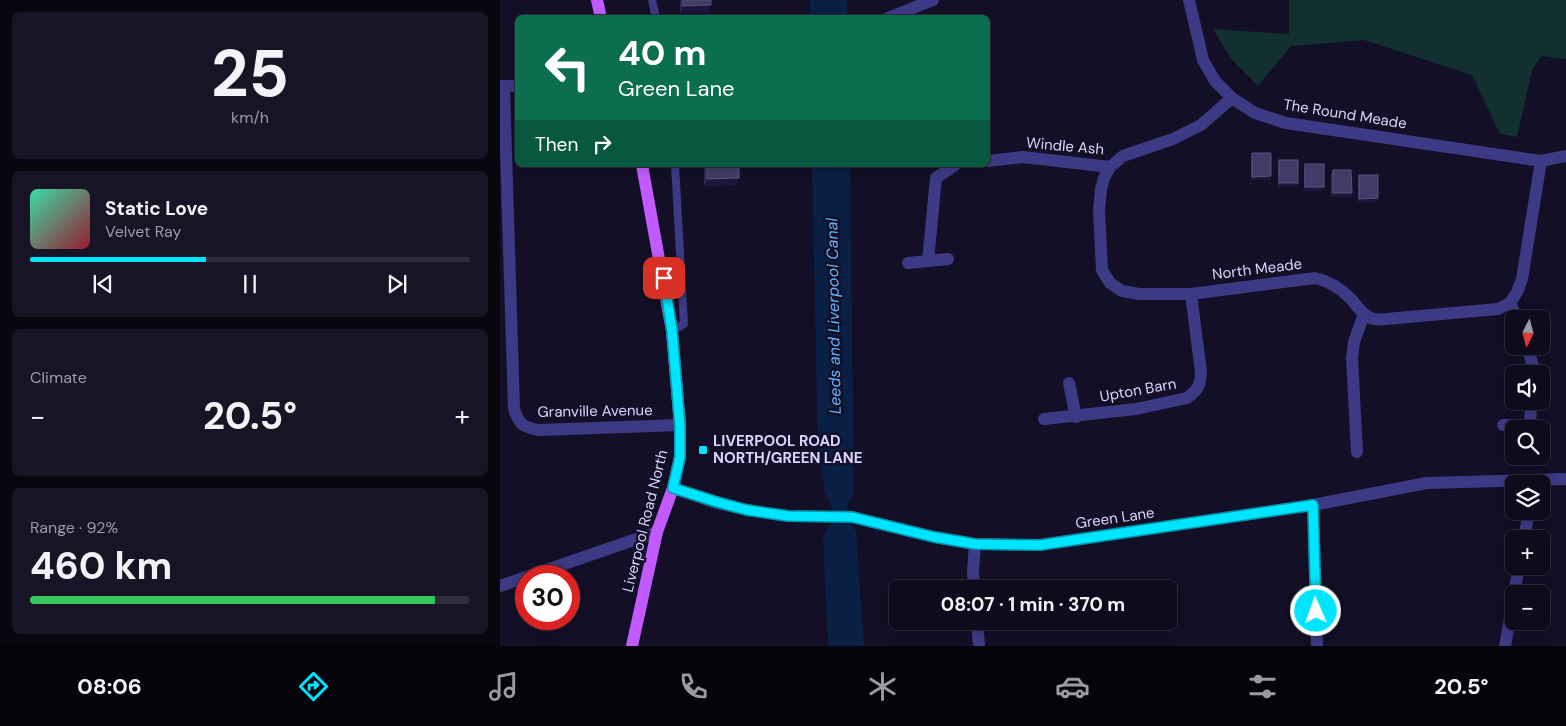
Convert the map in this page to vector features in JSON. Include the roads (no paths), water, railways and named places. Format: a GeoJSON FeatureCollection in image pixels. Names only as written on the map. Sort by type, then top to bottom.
{"type":"FeatureCollection","features":[{"type":"Feature","properties":{"kind":"main road"},"geometry":{"type":"LineString","coordinates":[[597,0],[600,15]]}},
{"type":"Feature","properties":{"kind":"main road","name":"Liverpool Road North"},"geometry":{"type":"LineString","coordinates":[[632,646],[657,532],[673,488],[680,457],[680,426],[672,331],[642,167]]}},
{"type":"Feature","properties":{"kind":"street"},"geometry":{"type":"LineString","coordinates":[[896,15],[933,0]]}},
{"type":"Feature","properties":{"kind":"street"},"geometry":{"type":"LineString","coordinates":[[1184,0],[1189,0]]}},
{"type":"Feature","properties":{"kind":"street","name":"The Round Meade"},"geometry":{"type":"LineString","coordinates":[[1189,0],[1204,60],[1215,81],[1232,98],[1254,113],[1286,123],[1541,161],[1566,156]]}},
{"type":"Feature","properties":{"kind":"street"},"geometry":{"type":"LineString","coordinates":[[502,87],[515,86]]}},
{"type":"Feature","properties":{"kind":"street","name":"Granville Avenue"},"geometry":{"type":"LineString","coordinates":[[502,87],[514,410],[518,421],[526,427],[539,430],[680,426]]}},
{"type":"Feature","properties":{"kind":"street"},"geometry":{"type":"LineString","coordinates":[[1110,167],[1123,156],[1173,140],[1201,125],[1232,98]]}},
{"type":"Feature","properties":{"kind":"street","name":"Windle Ash"},"geometry":{"type":"LineString","coordinates":[[990,161],[1023,157],[1110,167]]}},
{"type":"Feature","properties":{"kind":"street"},"geometry":{"type":"LineString","coordinates":[[1357,452],[1352,358],[1354,342],[1364,314],[1374,319],[1386,320],[1498,309],[1510,303],[1522,279],[1541,161]]}},
{"type":"Feature","properties":{"kind":"street"},"geometry":{"type":"LineString","coordinates":[[928,261],[936,178],[952,167]]}},
{"type":"Feature","properties":{"kind":"street","name":"North Meade"},"geometry":{"type":"LineString","coordinates":[[1110,167],[1101,189],[1099,211],[1102,270],[1110,283],[1122,291],[1139,294],[1191,294],[1315,278],[1337,287],[1364,314]]}},
{"type":"Feature","properties":{"kind":"street"},"geometry":{"type":"LineString","coordinates":[[908,263],[948,259]]}},
{"type":"Feature","properties":{"kind":"street","name":"Upton Barn"},"geometry":{"type":"LineString","coordinates":[[1044,419],[1136,409],[1187,398],[1194,393],[1200,385],[1200,372],[1191,294]]}},
{"type":"Feature","properties":{"kind":"street"},"geometry":{"type":"LineString","coordinates":[[1510,303],[1513,310]]}},
{"type":"Feature","properties":{"kind":"street"},"geometry":{"type":"LineString","coordinates":[[1069,383],[1076,417]]}},
{"type":"Feature","properties":{"kind":"street","name":"Green Lane"},"geometry":{"type":"LineString","coordinates":[[1550,480],[1566,479]]}},
{"type":"Feature","properties":{"kind":"street","name":"Green Lane"},"geometry":{"type":"LineString","coordinates":[[673,488],[747,510],[816,518],[850,517],[934,537],[975,544],[1040,545],[1313,505],[1428,483],[1505,482]]}},
{"type":"Feature","properties":{"kind":"street"},"geometry":{"type":"LineString","coordinates":[[1313,505],[1317,646]]}},
{"type":"Feature","properties":{"kind":"street"},"geometry":{"type":"LineString","coordinates":[[562,565],[657,532]]}},
{"type":"Feature","properties":{"kind":"street"},"geometry":{"type":"LineString","coordinates":[[973,580],[975,544]]}},
{"type":"Feature","properties":{"kind":"street"},"geometry":{"type":"LineString","coordinates":[[500,586],[515,581]]}},
{"type":"Feature","properties":{"kind":"street"},"geometry":{"type":"LineString","coordinates":[[978,630],[979,646]]}},
{"type":"Feature","properties":{"kind":"street"},"geometry":{"type":"LineString","coordinates":[[1505,646],[1508,630]]}},
{"type":"Feature","properties":{"kind":"lane"},"geometry":{"type":"LineString","coordinates":[[652,0],[655,15]]}},
{"type":"Feature","properties":{"kind":"lane"},"geometry":{"type":"LineString","coordinates":[[672,331],[684,324],[675,167]]}},
{"type":"Feature","properties":{"kind":"water"},"geometry":{"type":"Polygon","coordinates":[[[810,0],[847,0],[847,15],[810,15],[810,0]]]}},
{"type":"Feature","properties":{"kind":"water","name":"Leeds and Liverpool Canal"},"geometry":{"type":"Polygon","coordinates":[[[812,167],[850,167],[854,491],[846,512],[856,531],[864,646],[828,646],[823,537],[833,521],[832,507],[825,492],[818,454],[812,167]]]}},
{"type":"Feature","properties":{"kind":"place","name":"LIVERPOOL ROAD NORTH/GREEN LANE"},"geometry":{"type":"Point","coordinates":[703,450]}}]}
